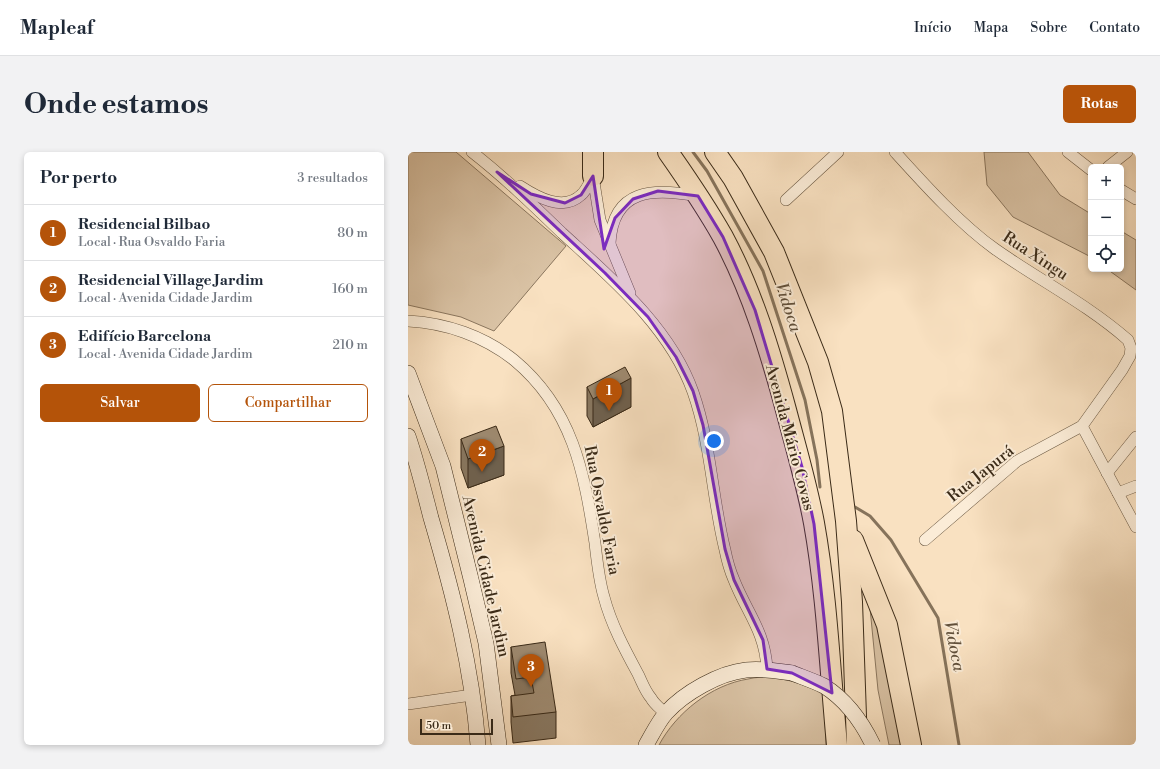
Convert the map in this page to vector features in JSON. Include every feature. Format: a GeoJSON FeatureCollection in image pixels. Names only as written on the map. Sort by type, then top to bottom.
{"type":"FeatureCollection","features":[{"type":"Feature","properties":{"kind":"highway"},"geometry":{"type":"LineString","coordinates":[[592,152],[593,176]]}},
{"type":"Feature","properties":{"kind":"highway","name":"Avenida Mário Covas"},"geometry":{"type":"LineString","coordinates":[[668,152],[698,196],[723,238],[755,310],[778,380],[802,467],[814,524],[824,603],[837,745]]}},
{"type":"Feature","properties":{"kind":"highway","name":"Avenida Mário Covas"},"geometry":{"type":"LineString","coordinates":[[715,152],[732,178],[774,252],[818,362],[832,411],[846,522],[852,602],[857,745]]}},
{"type":"Feature","properties":{"kind":"highway"},"geometry":{"type":"LineString","coordinates":[[846,522],[886,625],[911,745]]}},
{"type":"Feature","properties":{"kind":"main road","name":"Avenida Cidade Jardim"},"geometry":{"type":"LineString","coordinates":[[408,372],[443,466],[486,643],[497,718],[499,745]]}},
{"type":"Feature","properties":{"kind":"main road"},"geometry":{"type":"LineString","coordinates":[[408,436],[449,578],[463,638],[476,721],[478,745]]}},
{"type":"Feature","properties":{"kind":"main road"},"geometry":{"type":"LineString","coordinates":[[646,745],[665,713],[694,689],[712,680],[744,670],[767,669],[792,673],[824,686],[855,714],[865,728],[873,745]]}},
{"type":"Feature","properties":{"kind":"main road"},"geometry":{"type":"LineString","coordinates":[[476,721],[497,718]]}},
{"type":"Feature","properties":{"kind":"street"},"geometry":{"type":"LineString","coordinates":[[472,152],[497,172],[606,273],[648,317],[676,357],[693,391],[703,425],[725,549],[734,580],[763,640],[767,669]]}},
{"type":"Feature","properties":{"kind":"street"},"geometry":{"type":"LineString","coordinates":[[786,200],[838,152]]}},
{"type":"Feature","properties":{"kind":"street","name":"Rua Xingu"},"geometry":{"type":"LineString","coordinates":[[895,152],[958,219],[994,249],[1086,307],[1128,340],[1131,348],[1130,356],[1122,370],[1082,426]]}},
{"type":"Feature","properties":{"kind":"street"},"geometry":{"type":"LineString","coordinates":[[1068,152],[1088,168]]}},
{"type":"Feature","properties":{"kind":"street"},"geometry":{"type":"LineString","coordinates":[[1112,164],[1127,152]]}},
{"type":"Feature","properties":{"kind":"street"},"geometry":{"type":"LineString","coordinates":[[497,172],[531,194],[554,202],[565,203],[581,196],[593,176]]}},
{"type":"Feature","properties":{"kind":"street"},"geometry":{"type":"LineString","coordinates":[[593,176],[600,220],[610,248],[634,302]]}},
{"type":"Feature","properties":{"kind":"street"},"geometry":{"type":"LineString","coordinates":[[610,248],[611,230],[615,218],[625,206],[643,193],[673,191],[698,196]]}},
{"type":"Feature","properties":{"kind":"street"},"geometry":{"type":"LineString","coordinates":[[1124,192],[1136,199]]}},
{"type":"Feature","properties":{"kind":"street"},"geometry":{"type":"LineString","coordinates":[[408,330],[412,321]]}},
{"type":"Feature","properties":{"kind":"street","name":"Rua Osvaldo Faria"},"geometry":{"type":"LineString","coordinates":[[412,321],[455,329],[481,339],[506,353],[530,373],[550,398],[563,418],[572,439],[581,468],[604,597],[626,652],[651,698],[665,713]]}},
{"type":"Feature","properties":{"kind":"street"},"geometry":{"type":"LineString","coordinates":[[1082,426],[1136,527]]}},
{"type":"Feature","properties":{"kind":"street","name":"Rua Japurá"},"geometry":{"type":"LineString","coordinates":[[925,540],[1017,461],[1082,426]]}},
{"type":"Feature","properties":{"kind":"street"},"geometry":{"type":"LineString","coordinates":[[1107,473],[1136,437]]}},
{"type":"Feature","properties":{"kind":"street"},"geometry":{"type":"LineString","coordinates":[[1118,493],[1136,486]]}},
{"type":"Feature","properties":{"kind":"street"},"geometry":{"type":"LineString","coordinates":[[408,704],[472,695]]}},
{"type":"Feature","properties":{"kind":"highlighted area"},"geometry":{"type":"Polygon","coordinates":[[[497,172],[531,194],[565,203],[581,195],[593,176],[604,249],[615,218],[633,199],[658,191],[698,196],[723,237],[755,310],[802,467],[814,524],[832,693],[792,673],[767,669],[763,640],[734,580],[725,549],[703,425],[693,391],[676,357],[648,317],[605,273],[497,172]]]}},
{"type":"Feature","properties":{"kind":"shaded area"},"geometry":{"type":"Polygon","coordinates":[[[408,152],[456,152],[566,246],[494,331],[461,317],[408,305],[408,152]]]}},
{"type":"Feature","properties":{"kind":"shaded area"},"geometry":{"type":"Polygon","coordinates":[[[984,152],[1028,152],[1060,195],[1088,212],[1088,255],[1013,217],[987,185],[984,152]]]}},
{"type":"Feature","properties":{"kind":"shaded area"},"geometry":{"type":"Polygon","coordinates":[[[1124,233],[1136,240],[1136,290],[1111,272],[1124,272],[1124,233]]]}},
{"type":"Feature","properties":{"kind":"shaded area"},"geometry":{"type":"Polygon","coordinates":[[[870,608],[882,623],[902,745],[889,745],[878,690],[870,608]]]}},
{"type":"Feature","properties":{"kind":"shaded area"},"geometry":{"type":"Polygon","coordinates":[[[773,677],[795,682],[824,693],[826,745],[659,745],[675,722],[696,702],[708,694],[734,682],[754,678],[773,677]]]}},
{"type":"Feature","properties":{"kind":"building"},"geometry":{"type":"Polygon","coordinates":[[[625,367],[631,378],[593,399],[587,387],[625,367]]]}},
{"type":"Feature","properties":{"kind":"building"},"geometry":{"type":"Polygon","coordinates":[[[496,426],[504,446],[468,459],[461,439],[496,426]]]}},
{"type":"Feature","properties":{"kind":"building"},"geometry":{"type":"Polygon","coordinates":[[[545,642],[556,712],[513,717],[511,696],[534,693],[531,677],[516,679],[511,647],[545,642]]]}},
{"type":"Feature","properties":{"kind":"waterway","name":"Vidoca"},"geometry":{"type":"LineString","coordinates":[[693,152],[707,171],[763,271],[805,400],[817,460],[820,487]]}},
{"type":"Feature","properties":{"kind":"waterway","name":"Vidoca"},"geometry":{"type":"LineString","coordinates":[[855,507],[870,516],[891,540],[938,618],[959,745]]}},
{"type":"Feature","properties":{"kind":"place","name":"Residencial Bilbao"},"geometry":{"type":"Point","coordinates":[609,411]}},
{"type":"Feature","properties":{"kind":"place","name":"Residencial Village Jardim"},"geometry":{"type":"Point","coordinates":[482,472]}},
{"type":"Feature","properties":{"kind":"place","name":"Edifício Barcelona"},"geometry":{"type":"Point","coordinates":[531,687]}}]}
